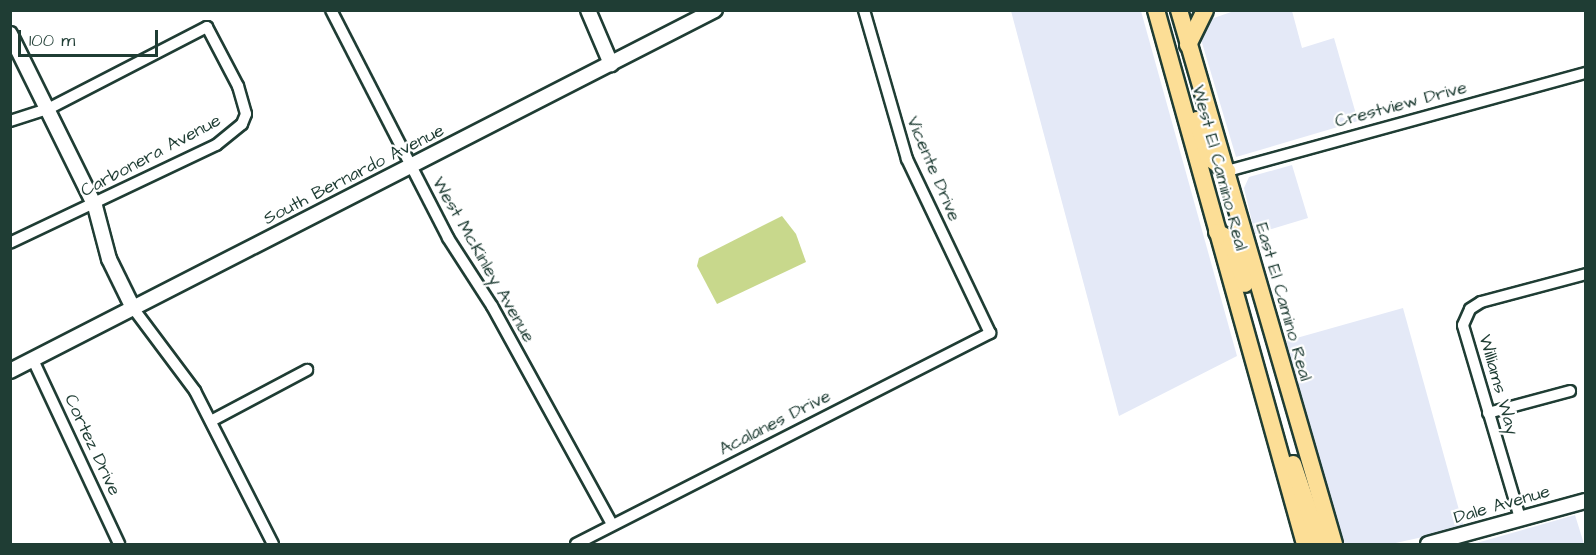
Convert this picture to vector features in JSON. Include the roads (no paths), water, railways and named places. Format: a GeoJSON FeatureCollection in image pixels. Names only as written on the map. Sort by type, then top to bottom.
{"type":"FeatureCollection","features":[{"type":"Feature","properties":{"kind":"main road","name":"West El Camino Real"},"geometry":{"type":"LineString","coordinates":[[1156,10],[1271,427]]}},
{"type":"Feature","properties":{"kind":"main road","name":"West El Camino Real"},"geometry":{"type":"LineString","coordinates":[[1179,10],[1194,70]]}},
{"type":"Feature","properties":{"kind":"main road"},"geometry":{"type":"LineString","coordinates":[[1188,46],[1205,10]]}},
{"type":"Feature","properties":{"kind":"main road"},"geometry":{"type":"LineString","coordinates":[[1167,51],[1186,84],[1208,157],[1227,171]]}},
{"type":"Feature","properties":{"kind":"main road","name":"East El Camino Real"},"geometry":{"type":"LineString","coordinates":[[1194,70],[1227,171],[1260,299],[1334,544]]}},
{"type":"Feature","properties":{"kind":"main road"},"geometry":{"type":"LineString","coordinates":[[1216,232],[1231,240],[1247,290],[1260,299]]}},
{"type":"Feature","properties":{"kind":"main road"},"geometry":{"type":"LineString","coordinates":[[1271,427],[1305,544]]}},
{"type":"Feature","properties":{"kind":"main road"},"geometry":{"type":"LineString","coordinates":[[1271,427],[1290,456],[1320,544]]}},
{"type":"Feature","properties":{"kind":"street","name":"West McKinley Avenue"},"geometry":{"type":"LineString","coordinates":[[331,10],[411,166],[612,524]]}},
{"type":"Feature","properties":{"kind":"street"},"geometry":{"type":"LineString","coordinates":[[588,10],[611,64]]}},
{"type":"Feature","properties":{"kind":"street","name":"South Bernardo Avenue"},"geometry":{"type":"LineString","coordinates":[[10,371],[715,10]]}},
{"type":"Feature","properties":{"kind":"street","name":"Vicente Drive"},"geometry":{"type":"LineString","coordinates":[[864,10],[907,159],[990,333]]}},
{"type":"Feature","properties":{"kind":"street","name":"Carbonera Avenue"},"geometry":{"type":"LineString","coordinates":[[10,243],[95,206],[216,145],[242,124],[246,114],[238,86],[207,27],[48,109]]}},
{"type":"Feature","properties":{"kind":"street"},"geometry":{"type":"LineString","coordinates":[[10,34],[95,206],[110,259],[133,308],[211,421],[273,544]]}},
{"type":"Feature","properties":{"kind":"street","name":"Crestview Drive"},"geometry":{"type":"LineString","coordinates":[[1227,171],[1586,74]]}},
{"type":"Feature","properties":{"kind":"street"},"geometry":{"type":"LineString","coordinates":[[10,121],[48,109]]}},
{"type":"Feature","properties":{"kind":"street","name":"Williams Way"},"geometry":{"type":"LineString","coordinates":[[1520,518],[1463,325],[1470,309],[1586,274]]}},
{"type":"Feature","properties":{"kind":"street","name":"Acalanes Drive"},"geometry":{"type":"LineString","coordinates":[[576,544],[990,333]]}},
{"type":"Feature","properties":{"kind":"street","name":"Cortez Drive"},"geometry":{"type":"LineString","coordinates":[[33,360],[119,544]]}},
{"type":"Feature","properties":{"kind":"street"},"geometry":{"type":"LineString","coordinates":[[211,421],[307,370]]}},
{"type":"Feature","properties":{"kind":"street"},"geometry":{"type":"LineString","coordinates":[[1488,413],[1570,391]]}},
{"type":"Feature","properties":{"kind":"street","name":"Dale Avenue"},"geometry":{"type":"LineString","coordinates":[[1428,544],[1586,501]]}}]}
